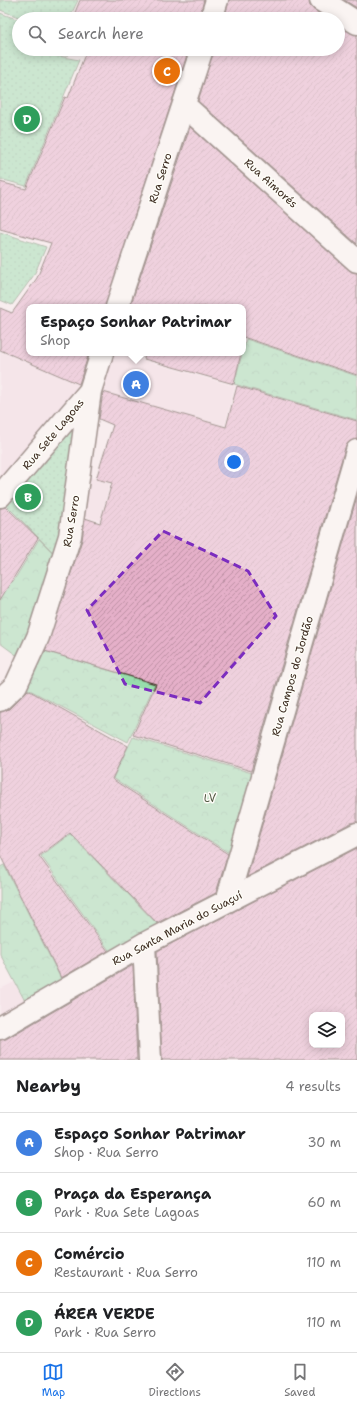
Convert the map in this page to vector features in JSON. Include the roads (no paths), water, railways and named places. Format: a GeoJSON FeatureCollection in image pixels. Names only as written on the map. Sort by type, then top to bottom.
{"type":"FeatureCollection","features":[{"type":"Feature","properties":{"kind":"street"},"geometry":{"type":"LineString","coordinates":[[214,12],[218,0]]}},
{"type":"Feature","properties":{"kind":"street"},"geometry":{"type":"LineString","coordinates":[[321,0],[340,12]]}},
{"type":"Feature","properties":{"kind":"street"},"geometry":{"type":"LineString","coordinates":[[345,15],[357,23]]}},
{"type":"Feature","properties":{"kind":"street","name":"Rua Serro"},"geometry":{"type":"LineString","coordinates":[[118,304],[200,56]]}},
{"type":"Feature","properties":{"kind":"street","name":"Rua Aimorés"},"geometry":{"type":"LineString","coordinates":[[184,105],[357,261]]}},
{"type":"Feature","properties":{"kind":"street","name":"Rua Serro"},"geometry":{"type":"LineString","coordinates":[[0,700],[16,685],[38,637],[70,536],[90,391],[101,356]]}},
{"type":"Feature","properties":{"kind":"street","name":"Rua Sete Lagoas"},"geometry":{"type":"LineString","coordinates":[[0,496],[90,391]]}},
{"type":"Feature","properties":{"kind":"street","name":"Rua Campos do Jordão"},"geometry":{"type":"LineString","coordinates":[[227,901],[357,451]]}},
{"type":"Feature","properties":{"kind":"street","name":"Rua Santa Maria do Suaçuí"},"geometry":{"type":"LineString","coordinates":[[0,1028],[144,944],[357,834]]}},
{"type":"Feature","properties":{"kind":"street"},"geometry":{"type":"LineString","coordinates":[[144,944],[150,1060]]}},
{"type":"Feature","properties":{"kind":"place","name":"Comércio"},"geometry":{"type":"Point","coordinates":[167,71]}},
{"type":"Feature","properties":{"kind":"place","name":"ÁREA VERDE"},"geometry":{"type":"Point","coordinates":[27,119]}},
{"type":"Feature","properties":{"kind":"place","name":"Espaço Sonhar Patrimar"},"geometry":{"type":"Point","coordinates":[136,384]}},
{"type":"Feature","properties":{"kind":"place","name":"Praça da Esperança"},"geometry":{"type":"Point","coordinates":[28,497]}},
{"type":"Feature","properties":{"kind":"park label","name":"LV"},"geometry":{"type":"Point","coordinates":[210,798]}}]}
